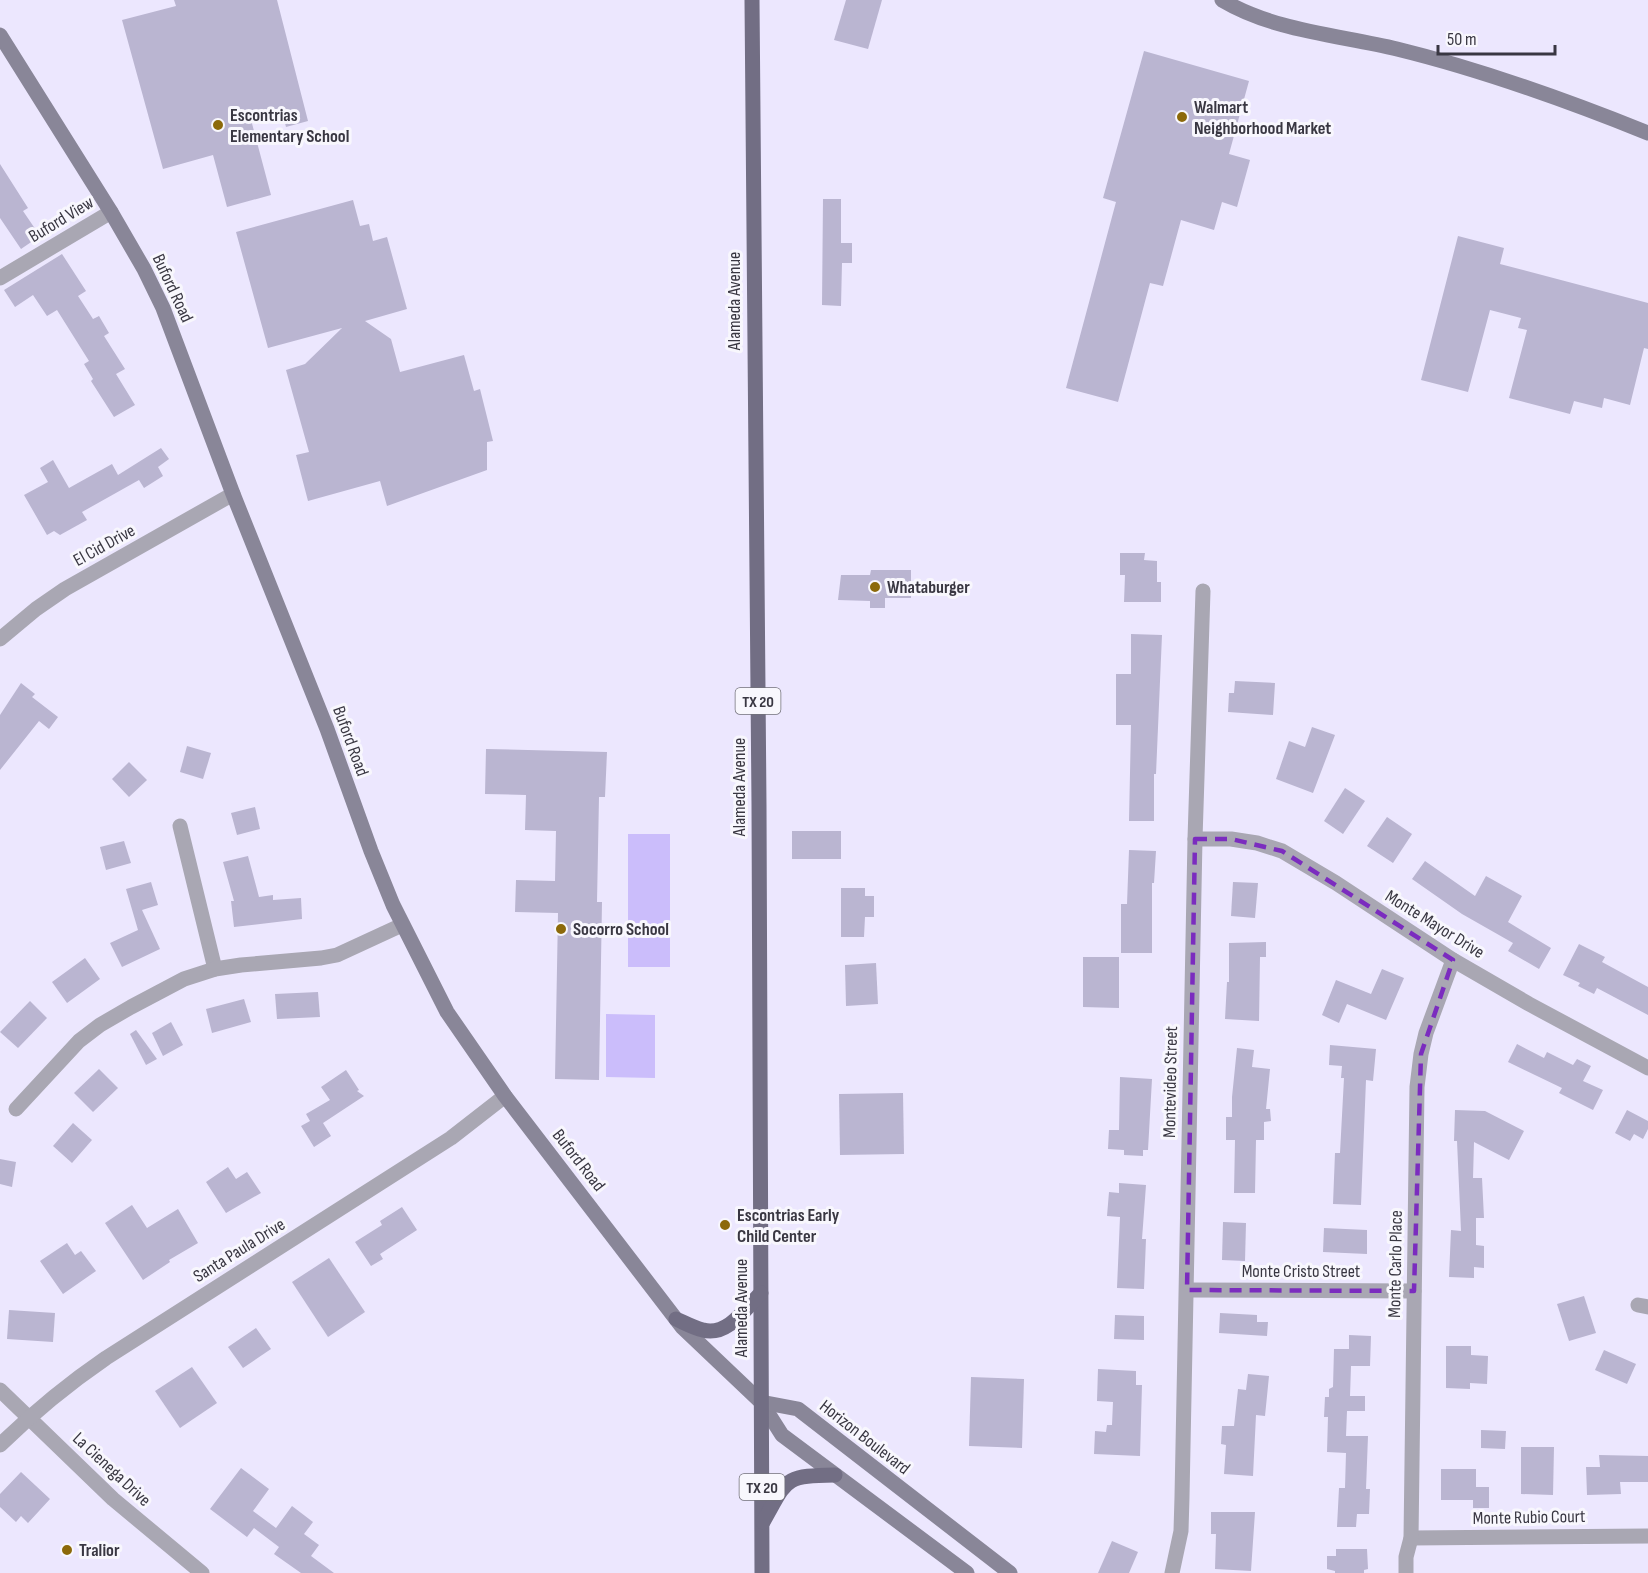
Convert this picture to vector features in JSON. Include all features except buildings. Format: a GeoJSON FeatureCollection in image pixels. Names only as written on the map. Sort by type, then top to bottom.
{"type":"FeatureCollection","features":[{"type":"Feature","properties":{"kind":"main road","name":"Alameda Avenue"},"geometry":{"type":"LineString","coordinates":[[752,0],[759,805],[762,1573]]}},
{"type":"Feature","properties":{"kind":"main road"},"geometry":{"type":"LineString","coordinates":[[676,1319],[705,1331],[721,1330],[731,1324],[761,1293]]}},
{"type":"Feature","properties":{"kind":"main road"},"geometry":{"type":"LineString","coordinates":[[762,1525],[780,1491],[789,1480],[800,1476],[835,1475]]}},
{"type":"Feature","properties":{"kind":"street"},"geometry":{"type":"LineString","coordinates":[[1222,0],[1267,21],[1398,49],[1496,76],[1648,133]]}},
{"type":"Feature","properties":{"kind":"street","name":"Buford Road"},"geometry":{"type":"LineString","coordinates":[[0,35],[111,212],[144,269],[163,308],[233,494],[327,729],[370,851],[402,925],[447,1012],[505,1096],[676,1319],[698,1343],[761,1402]]}},
{"type":"Feature","properties":{"kind":"street","name":"Buford View"},"geometry":{"type":"LineString","coordinates":[[0,279],[111,212]]}},
{"type":"Feature","properties":{"kind":"street","name":"El Cid Drive"},"geometry":{"type":"LineString","coordinates":[[0,639],[36,609],[65,589],[233,494]]}},
{"type":"Feature","properties":{"kind":"street","name":"Montevideo Street"},"geometry":{"type":"LineString","coordinates":[[1172,1573],[1180,1531],[1195,839],[1203,591]]}},
{"type":"Feature","properties":{"kind":"street"},"geometry":{"type":"LineString","coordinates":[[180,826],[215,969]]}},
{"type":"Feature","properties":{"kind":"street","name":"Monte Mayor Drive"},"geometry":{"type":"LineString","coordinates":[[1195,839],[1231,839],[1257,843],[1282,851],[1336,883],[1453,960],[1648,1068]]}},
{"type":"Feature","properties":{"kind":"street"},"geometry":{"type":"LineString","coordinates":[[16,1109],[79,1041],[100,1025],[184,979],[215,969],[337,955],[402,925]]}},
{"type":"Feature","properties":{"kind":"street","name":"Monte Carlo Place"},"geometry":{"type":"LineString","coordinates":[[1406,1573],[1406,1557],[1411,1538],[1417,1087],[1426,1033],[1453,960]]}},
{"type":"Feature","properties":{"kind":"street","name":"Santa Paula Drive"},"geometry":{"type":"LineString","coordinates":[[0,1445],[28,1417],[106,1358],[451,1138],[505,1096]]}},
{"type":"Feature","properties":{"kind":"street","name":"Monte Cristo Street"},"geometry":{"type":"LineString","coordinates":[[1187,1290],[1414,1291]]}},
{"type":"Feature","properties":{"kind":"street","name":"La Cienega Drive"},"geometry":{"type":"LineString","coordinates":[[0,1390],[113,1499],[202,1573]]}},
{"type":"Feature","properties":{"kind":"street"},"geometry":{"type":"LineString","coordinates":[[761,1402],[782,1435],[967,1573]]}},
{"type":"Feature","properties":{"kind":"street","name":"Horizon Boulevard"},"geometry":{"type":"LineString","coordinates":[[761,1402],[798,1409],[1010,1573]]}},
{"type":"Feature","properties":{"kind":"street","name":"Monte Rubio Court"},"geometry":{"type":"LineString","coordinates":[[1411,1538],[1648,1536]]}},
{"type":"Feature","properties":{"kind":"highlighted area"},"geometry":{"type":"Polygon","coordinates":[[[1195,839],[1231,839],[1282,851],[1453,960],[1421,1054],[1414,1291],[1187,1290],[1195,839]]]}},
{"type":"Feature","properties":{"kind":"shaded area"},"geometry":{"type":"Polygon","coordinates":[[[628,834],[670,834],[670,967],[628,967],[628,834]]]}},
{"type":"Feature","properties":{"kind":"shaded area"},"geometry":{"type":"Polygon","coordinates":[[[606,1014],[655,1015],[655,1078],[606,1077],[606,1014]]]}},
{"type":"Feature","properties":{"kind":"place","name":"Walmart Neighborhood Market"},"geometry":{"type":"Point","coordinates":[1182,117]}},
{"type":"Feature","properties":{"kind":"place","name":"Escontrias Elementary School"},"geometry":{"type":"Point","coordinates":[218,125]}},
{"type":"Feature","properties":{"kind":"place","name":"Whataburger"},"geometry":{"type":"Point","coordinates":[875,587]}},
{"type":"Feature","properties":{"kind":"place","name":"Socorro School"},"geometry":{"type":"Point","coordinates":[561,929]}},
{"type":"Feature","properties":{"kind":"place","name":"Escontrias Early Child Center"},"geometry":{"type":"Point","coordinates":[725,1225]}},
{"type":"Feature","properties":{"kind":"place","name":"Tralior"},"geometry":{"type":"Point","coordinates":[67,1550]}}]}
